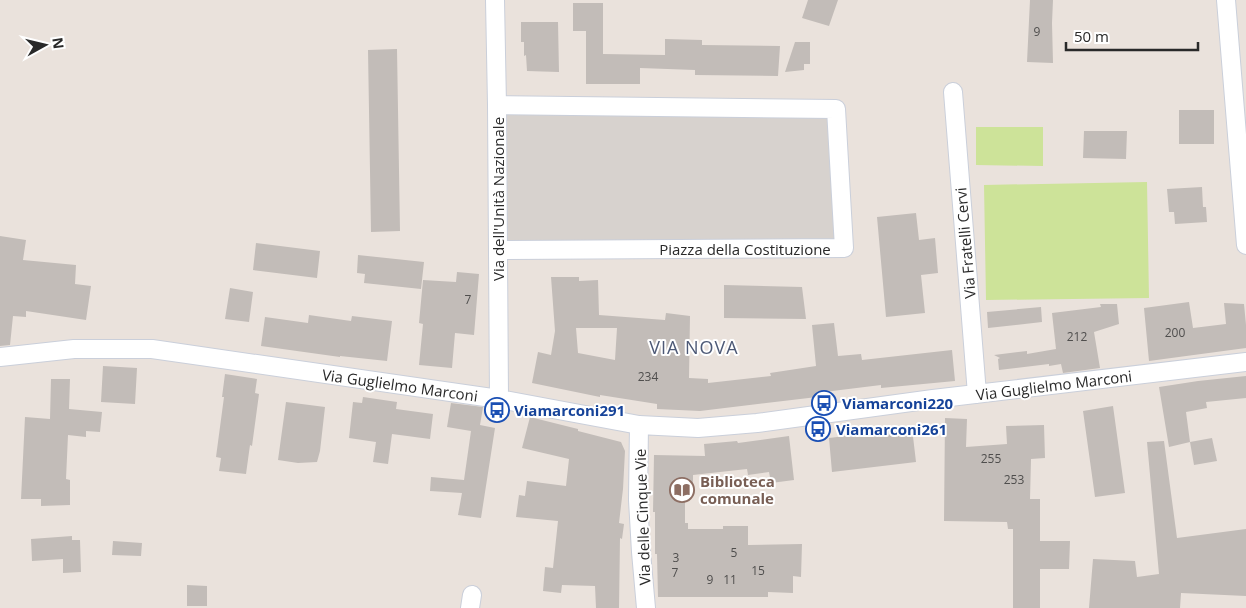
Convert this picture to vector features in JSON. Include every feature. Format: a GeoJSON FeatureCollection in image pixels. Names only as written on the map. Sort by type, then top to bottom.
{"type":"FeatureCollection","features":[{"type":"Feature","properties":{"kind":"street","name":"Via dell'Unità Nazionale"},"geometry":{"type":"LineString","coordinates":[[495,0],[500,398]]}},
{"type":"Feature","properties":{"kind":"street"},"geometry":{"type":"LineString","coordinates":[[1226,0],[1246,245]]}},
{"type":"Feature","properties":{"kind":"street","name":"Via Fratelli Cervi"},"geometry":{"type":"LineString","coordinates":[[953,92],[977,394]]}},
{"type":"Feature","properties":{"kind":"street","name":"Piazza della Costituzione"},"geometry":{"type":"LineString","coordinates":[[497,105],[836,109],[844,248],[499,250]]}},
{"type":"Feature","properties":{"kind":"street","name":"Via Guglielmo Marconi"},"geometry":{"type":"LineString","coordinates":[[0,357],[74,349],[152,349],[500,398],[639,425],[698,428],[758,423],[933,399],[1246,362]]}},
{"type":"Feature","properties":{"kind":"street","name":"Via delle Cinque Vie"},"geometry":{"type":"LineString","coordinates":[[639,425],[638,500],[646,608]]}},
{"type":"Feature","properties":{"kind":"green space"},"geometry":{"type":"Polygon","coordinates":[[[976,127],[1043,127],[1043,166],[976,165],[976,127]]]}},
{"type":"Feature","properties":{"kind":"green space"},"geometry":{"type":"Polygon","coordinates":[[[1147,182],[1149,298],[986,300],[984,185],[1147,182]]]}},
{"type":"Feature","properties":{"kind":"shaded area"},"geometry":{"type":"Polygon","coordinates":[[[497,105],[836,109],[844,248],[499,250],[497,105]]]}},
{"type":"Feature","properties":{"kind":"building"},"geometry":{"type":"Polygon","coordinates":[[[808,0],[838,0],[829,26],[802,18],[808,0]]]}},
{"type":"Feature","properties":{"kind":"building"},"geometry":{"type":"Polygon","coordinates":[[[1030,0],[1053,0],[1053,63],[1027,62],[1030,0]]]}},
{"type":"Feature","properties":{"kind":"building"},"geometry":{"type":"Polygon","coordinates":[[[573,3],[603,3],[603,54],[665,55],[665,39],[702,40],[702,45],[780,46],[778,76],[695,75],[695,70],[640,68],[640,84],[586,84],[586,31],[573,31],[573,3]]]}},
{"type":"Feature","properties":{"kind":"building"},"geometry":{"type":"Polygon","coordinates":[[[521,22],[558,22],[559,72],[527,71],[524,42],[521,42],[521,22]]]}},
{"type":"Feature","properties":{"kind":"building"},"geometry":{"type":"Polygon","coordinates":[[[795,42],[810,42],[810,64],[804,64],[804,70],[785,72],[795,42]]]}},
{"type":"Feature","properties":{"kind":"building"},"geometry":{"type":"Polygon","coordinates":[[[397,49],[400,231],[371,232],[368,50],[397,49]]]}},
{"type":"Feature","properties":{"kind":"building"},"geometry":{"type":"Polygon","coordinates":[[[1179,110],[1214,110],[1214,144],[1179,144],[1179,110]]]}},
{"type":"Feature","properties":{"kind":"building"},"geometry":{"type":"Polygon","coordinates":[[[1084,131],[1127,131],[1126,159],[1083,158],[1084,131]]]}},
{"type":"Feature","properties":{"kind":"building"},"geometry":{"type":"Polygon","coordinates":[[[1202,187],[1203,207],[1206,207],[1207,222],[1175,224],[1174,212],[1169,212],[1167,189],[1202,187]]]}},
{"type":"Feature","properties":{"kind":"building"},"geometry":{"type":"Polygon","coordinates":[[[916,213],[919,240],[935,238],[938,273],[921,275],[925,313],[886,317],[877,217],[916,213]]]}},
{"type":"Feature","properties":{"kind":"building"},"geometry":{"type":"Polygon","coordinates":[[[0,236],[26,240],[23,260],[76,265],[75,284],[91,286],[86,320],[26,311],[26,317],[13,316],[10,345],[0,346],[0,236]]]}},
{"type":"Feature","properties":{"kind":"building"},"geometry":{"type":"Polygon","coordinates":[[[256,243],[320,251],[317,278],[253,270],[256,243]]]}},
{"type":"Feature","properties":{"kind":"building"},"geometry":{"type":"Polygon","coordinates":[[[358,255],[424,262],[421,289],[364,283],[365,274],[357,273],[358,255]]]}},
{"type":"Feature","properties":{"kind":"building"},"geometry":{"type":"Polygon","coordinates":[[[457,272],[479,274],[474,335],[455,333],[452,368],[419,365],[423,324],[419,323],[423,280],[456,282],[457,272]]]}},
{"type":"Feature","properties":{"kind":"building"},"geometry":{"type":"Polygon","coordinates":[[[551,277],[579,277],[579,281],[598,280],[599,315],[665,320],[666,313],[690,316],[689,378],[708,379],[708,383],[771,376],[770,373],[816,366],[812,325],[834,323],[838,356],[861,354],[862,360],[952,350],[955,381],[881,388],[881,385],[816,393],[817,397],[700,411],[657,409],[657,404],[600,395],[600,397],[532,383],[538,352],[551,355],[555,331],[551,277]],[[576,328],[578,353],[615,360],[617,328],[576,328]]]}},
{"type":"Feature","properties":{"kind":"building"},"geometry":{"type":"Polygon","coordinates":[[[724,285],[802,287],[806,319],[724,318],[724,285]]]}},
{"type":"Feature","properties":{"kind":"building"},"geometry":{"type":"Polygon","coordinates":[[[230,288],[253,292],[249,322],[225,319],[230,288]]]}},
{"type":"Feature","properties":{"kind":"building"},"geometry":{"type":"Polygon","coordinates":[[[1189,302],[1193,328],[1226,324],[1224,303],[1244,304],[1246,348],[1149,361],[1144,308],[1189,302]]]}},
{"type":"Feature","properties":{"kind":"building"},"geometry":{"type":"Polygon","coordinates":[[[1100,304],[1117,304],[1119,324],[1094,332],[1100,368],[1063,373],[1061,364],[1049,366],[1049,364],[999,370],[998,359],[1000,358],[994,355],[1027,351],[1027,354],[1056,349],[1052,313],[1101,307],[1100,304]]]}},
{"type":"Feature","properties":{"kind":"building"},"geometry":{"type":"Polygon","coordinates":[[[1041,307],[1042,322],[988,328],[987,312],[1041,307]]]}},
{"type":"Feature","properties":{"kind":"building"},"geometry":{"type":"Polygon","coordinates":[[[309,315],[351,321],[352,316],[392,321],[387,361],[340,357],[261,346],[265,317],[308,323],[309,315]]]}},
{"type":"Feature","properties":{"kind":"building"},"geometry":{"type":"Polygon","coordinates":[[[103,366],[137,368],[135,404],[101,402],[103,366]]]}},
{"type":"Feature","properties":{"kind":"building"},"geometry":{"type":"Polygon","coordinates":[[[225,374],[257,379],[255,393],[259,394],[246,474],[219,471],[221,458],[216,457],[225,374]]]}},
{"type":"Feature","properties":{"kind":"building"},"geometry":{"type":"Polygon","coordinates":[[[1246,376],[1246,398],[1206,402],[1207,408],[1186,412],[1190,442],[1169,447],[1159,387],[1246,376]]]}},
{"type":"Feature","properties":{"kind":"building"},"geometry":{"type":"Polygon","coordinates":[[[51,379],[70,379],[69,409],[102,412],[100,432],[86,431],[86,437],[68,435],[66,479],[70,480],[70,505],[41,506],[41,499],[21,499],[25,417],[50,419],[51,379]]]}},
{"type":"Feature","properties":{"kind":"building"},"geometry":{"type":"Polygon","coordinates":[[[363,397],[397,402],[396,409],[433,414],[430,439],[392,434],[388,464],[373,462],[376,442],[349,438],[353,402],[362,403],[363,397]]]}},
{"type":"Feature","properties":{"kind":"building"},"geometry":{"type":"Polygon","coordinates":[[[286,402],[325,407],[317,462],[298,463],[278,460],[286,402]]]}},
{"type":"Feature","properties":{"kind":"building"},"geometry":{"type":"Polygon","coordinates":[[[451,403],[483,407],[480,425],[495,428],[481,518],[458,515],[462,493],[430,491],[431,477],[464,480],[471,431],[447,427],[451,403]]]}},
{"type":"Feature","properties":{"kind":"building"},"geometry":{"type":"Polygon","coordinates":[[[1113,406],[1125,493],[1095,497],[1083,411],[1113,406]]]}},
{"type":"Feature","properties":{"kind":"building"},"geometry":{"type":"Polygon","coordinates":[[[530,417],[621,442],[625,451],[619,523],[624,524],[622,539],[620,538],[619,608],[596,608],[595,586],[562,585],[561,593],[543,591],[545,567],[553,568],[558,521],[516,517],[519,495],[525,496],[527,481],[566,486],[569,459],[522,448],[530,417]]]}},
{"type":"Feature","properties":{"kind":"building"},"geometry":{"type":"Polygon","coordinates":[[[945,418],[967,419],[966,447],[1007,444],[1006,426],[1044,425],[1045,458],[1031,459],[1030,499],[1040,499],[1040,541],[1070,541],[1069,569],[1040,569],[1040,608],[1013,608],[1013,529],[1008,529],[1007,522],[944,521],[945,418]]]}},
{"type":"Feature","properties":{"kind":"building"},"geometry":{"type":"Polygon","coordinates":[[[912,428],[916,462],[832,472],[829,438],[912,428]]]}},
{"type":"Feature","properties":{"kind":"building"},"geometry":{"type":"Polygon","coordinates":[[[789,436],[794,480],[771,483],[769,472],[748,475],[747,469],[693,475],[693,494],[685,494],[685,523],[688,523],[688,529],[723,529],[723,526],[748,526],[748,545],[802,544],[801,577],[793,576],[793,593],[768,592],[768,597],[658,597],[655,512],[653,512],[654,455],[705,456],[704,444],[737,441],[738,443],[789,436]]]}},
{"type":"Feature","properties":{"kind":"building"},"geometry":{"type":"Polygon","coordinates":[[[1212,438],[1217,461],[1194,465],[1190,442],[1212,438]]]}},
{"type":"Feature","properties":{"kind":"building"},"geometry":{"type":"Polygon","coordinates":[[[1164,441],[1177,538],[1246,529],[1246,596],[1181,593],[1180,608],[1089,608],[1093,559],[1135,561],[1137,577],[1159,574],[1147,442],[1164,441]]]}},
{"type":"Feature","properties":{"kind":"building"},"geometry":{"type":"Polygon","coordinates":[[[72,536],[72,540],[80,540],[81,572],[63,573],[63,559],[32,561],[31,539],[72,536]]]}},
{"type":"Feature","properties":{"kind":"building"},"geometry":{"type":"Polygon","coordinates":[[[113,541],[142,543],[141,556],[112,555],[113,541]]]}},
{"type":"Feature","properties":{"kind":"building"},"geometry":{"type":"Polygon","coordinates":[[[187,585],[207,586],[207,606],[187,606],[187,585]]]}},
{"type":"Feature","properties":{"kind":"place","name":"Viamarconi220"},"geometry":{"type":"Point","coordinates":[824,403]}},
{"type":"Feature","properties":{"kind":"place","name":"Viamarconi291"},"geometry":{"type":"Point","coordinates":[497,410]}},
{"type":"Feature","properties":{"kind":"place","name":"Viamarconi261"},"geometry":{"type":"Point","coordinates":[818,429]}},
{"type":"Feature","properties":{"kind":"place","name":"Biblioteca comunale"},"geometry":{"type":"Point","coordinates":[682,490]}},
{"type":"Feature","properties":{"kind":"district","name":"VIA NOVA"},"geometry":{"type":"Point","coordinates":[694,347]}}]}
